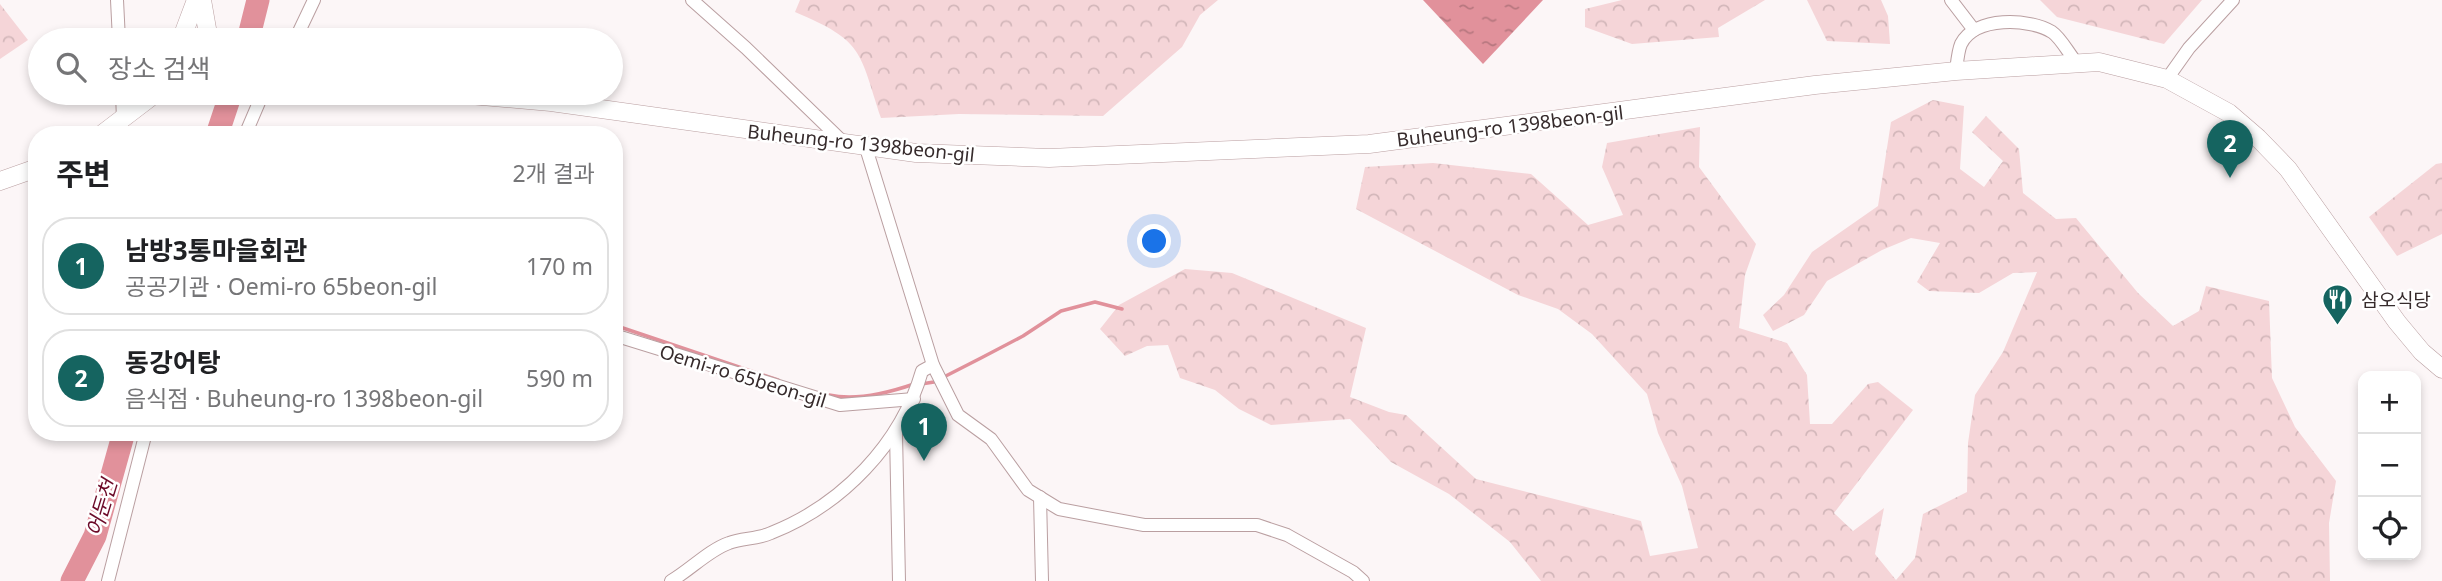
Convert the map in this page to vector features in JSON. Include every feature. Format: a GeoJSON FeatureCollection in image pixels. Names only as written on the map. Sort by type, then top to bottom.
{"type":"FeatureCollection","features":[{"type":"Feature","properties":{"kind":"street"},"geometry":{"type":"LineString","coordinates":[[117,0],[119,28]]}},
{"type":"Feature","properties":{"kind":"street"},"geometry":{"type":"LineString","coordinates":[[186,28],[199,0]]}},
{"type":"Feature","properties":{"kind":"street"},"geometry":{"type":"LineString","coordinates":[[193,28],[199,0]]}},
{"type":"Feature","properties":{"kind":"street"},"geometry":{"type":"LineString","coordinates":[[199,0],[206,28]]}},
{"type":"Feature","properties":{"kind":"street"},"geometry":{"type":"LineString","coordinates":[[301,28],[314,0]]}},
{"type":"Feature","properties":{"kind":"street"},"geometry":{"type":"LineString","coordinates":[[692,0],[846,145]]}},
{"type":"Feature","properties":{"kind":"street"},"geometry":{"type":"LineString","coordinates":[[1951,0],[1974,30]]}},
{"type":"Feature","properties":{"kind":"street"},"geometry":{"type":"LineString","coordinates":[[2167,79],[2189,48],[2233,0]]}},
{"type":"Feature","properties":{"kind":"street"},"geometry":{"type":"LineString","coordinates":[[1956,71],[1961,44],[1974,30],[2006,22],[2028,24],[2053,33],[2076,62]]}},
{"type":"Feature","properties":{"kind":"street","name":"Buheung-ro 1398beon-gil"},"geometry":{"type":"LineString","coordinates":[[572,105],[866,148],[978,157],[1049,158],[1369,144],[1815,85],[2076,62],[2119,65],[2167,79],[2229,113],[2288,169],[2398,322],[2422,352],[2442,369]]}},
{"type":"Feature","properties":{"kind":"street"},"geometry":{"type":"LineString","coordinates":[[125,105],[128,116]]}},
{"type":"Feature","properties":{"kind":"street"},"geometry":{"type":"LineString","coordinates":[[128,116],[137,105]]}},
{"type":"Feature","properties":{"kind":"street"},"geometry":{"type":"LineString","coordinates":[[114,126],[141,105]]}},
{"type":"Feature","properties":{"kind":"street"},"geometry":{"type":"LineString","coordinates":[[249,126],[259,105]]}},
{"type":"Feature","properties":{"kind":"street"},"geometry":{"type":"LineString","coordinates":[[866,148],[938,374],[958,415],[991,439],[1028,490],[1059,509],[1144,525],[1257,525],[1287,535],[1353,572],[1363,581]]}},
{"type":"Feature","properties":{"kind":"street"},"geometry":{"type":"LineString","coordinates":[[0,181],[28,171]]}},
{"type":"Feature","properties":{"kind":"street","name":"Oemi-ro 65beon-gil"},"geometry":{"type":"LineString","coordinates":[[623,338],[840,405],[917,389]]}},
{"type":"Feature","properties":{"kind":"street"},"geometry":{"type":"LineString","coordinates":[[671,581],[728,543],[770,534],[836,496],[896,432],[917,389],[922,371],[938,374]]}},
{"type":"Feature","properties":{"kind":"street"},"geometry":{"type":"LineString","coordinates":[[896,432],[899,581]]}},
{"type":"Feature","properties":{"kind":"street"},"geometry":{"type":"LineString","coordinates":[[108,581],[144,441]]}},
{"type":"Feature","properties":{"kind":"street"},"geometry":{"type":"LineString","coordinates":[[1040,497],[1042,581]]}},
{"type":"Feature","properties":{"kind":"green space"},"geometry":{"type":"Polygon","coordinates":[[[800,0],[1218,0],[1200,15],[1182,47],[1103,116],[959,114],[881,118],[868,77],[856,51],[834,31],[795,12],[800,0]]]}},
{"type":"Feature","properties":{"kind":"green space"},"geometry":{"type":"Polygon","coordinates":[[[1622,0],[1765,0],[1718,28],[1719,37],[1632,44],[1585,27],[1585,9],[1622,0]]]}},
{"type":"Feature","properties":{"kind":"green space"},"geometry":{"type":"Polygon","coordinates":[[[1807,0],[1881,0],[1888,16],[1890,44],[1827,41],[1807,0]]]}},
{"type":"Feature","properties":{"kind":"green space"},"geometry":{"type":"Polygon","coordinates":[[[2040,0],[2202,0],[2164,44],[2057,17],[2040,0]]]}},
{"type":"Feature","properties":{"kind":"green space"},"geometry":{"type":"Polygon","coordinates":[[[0,4],[28,40],[0,59],[0,4]]]}},
{"type":"Feature","properties":{"kind":"green space"},"geometry":{"type":"Polygon","coordinates":[[[1933,100],[1964,106],[1960,169],[1984,187],[2003,161],[1972,132],[1986,116],[2019,149],[2023,193],[2056,219],[2076,218],[2138,293],[2173,326],[2199,311],[2206,286],[2269,301],[2272,378],[2295,427],[2336,481],[2329,523],[2330,581],[1541,581],[1510,542],[1449,494],[1391,462],[1350,419],[1271,425],[1239,409],[1215,390],[1180,378],[1168,345],[1147,346],[1125,356],[1100,329],[1119,305],[1185,269],[1232,273],[1366,328],[1350,397],[1389,412],[1406,415],[1476,479],[1641,521],[1650,556],[1698,548],[1682,486],[1658,433],[1647,394],[1592,334],[1558,309],[1518,295],[1356,209],[1365,167],[1433,163],[1531,174],[1588,225],[1623,215],[1602,167],[1607,143],[1700,127],[1699,167],[1756,244],[1745,275],[1739,328],[1787,343],[1807,375],[1810,424],[1832,424],[1868,384],[1878,382],[1913,410],[1834,513],[1853,531],[1884,508],[1875,554],[1896,580],[1915,558],[1923,514],[1967,492],[1968,443],[1975,395],[2003,352],[2037,272],[2013,273],[1979,293],[1929,291],[1917,282],[1940,243],[1911,238],[1882,250],[1827,281],[1804,315],[1773,331],[1763,315],[1784,295],[1812,252],[1878,206],[1891,122],[1933,100]]]}},
{"type":"Feature","properties":{"kind":"green space"},"geometry":{"type":"Polygon","coordinates":[[[2442,163],[2442,234],[2397,256],[2369,217],[2436,164],[2442,163]]]}},
{"type":"Feature","properties":{"kind":"water"},"geometry":{"type":"Polygon","coordinates":[[[1423,0],[1543,0],[1483,64],[1423,0]]]}},
{"type":"Feature","properties":{"kind":"waterway","name":"어둔천"},"geometry":{"type":"LineString","coordinates":[[251,28],[258,0]]}},
{"type":"Feature","properties":{"kind":"waterway","name":"어둔천"},"geometry":{"type":"LineString","coordinates":[[220,126],[227,105]]}},
{"type":"Feature","properties":{"kind":"waterway"},"geometry":{"type":"LineString","coordinates":[[921,384],[934,382],[981,358],[1023,336],[1061,311],[1095,302],[1122,309]]}},
{"type":"Feature","properties":{"kind":"waterway"},"geometry":{"type":"LineString","coordinates":[[623,328],[778,380]]}},
{"type":"Feature","properties":{"kind":"waterway"},"geometry":{"type":"LineString","coordinates":[[829,395],[872,395],[914,384]]}},
{"type":"Feature","properties":{"kind":"waterway","name":"어둔천"},"geometry":{"type":"LineString","coordinates":[[72,581],[95,536],[121,441]]}},
{"type":"Feature","properties":{"kind":"place","name":"동강어탕"},"geometry":{"type":"Point","coordinates":[2230,178]}},
{"type":"Feature","properties":{"kind":"place","name":"삼오식당"},"geometry":{"type":"Point","coordinates":[2338,327]}},
{"type":"Feature","properties":{"kind":"place","name":"남방3통마을회관"},"geometry":{"type":"Point","coordinates":[924,461]}}]}
